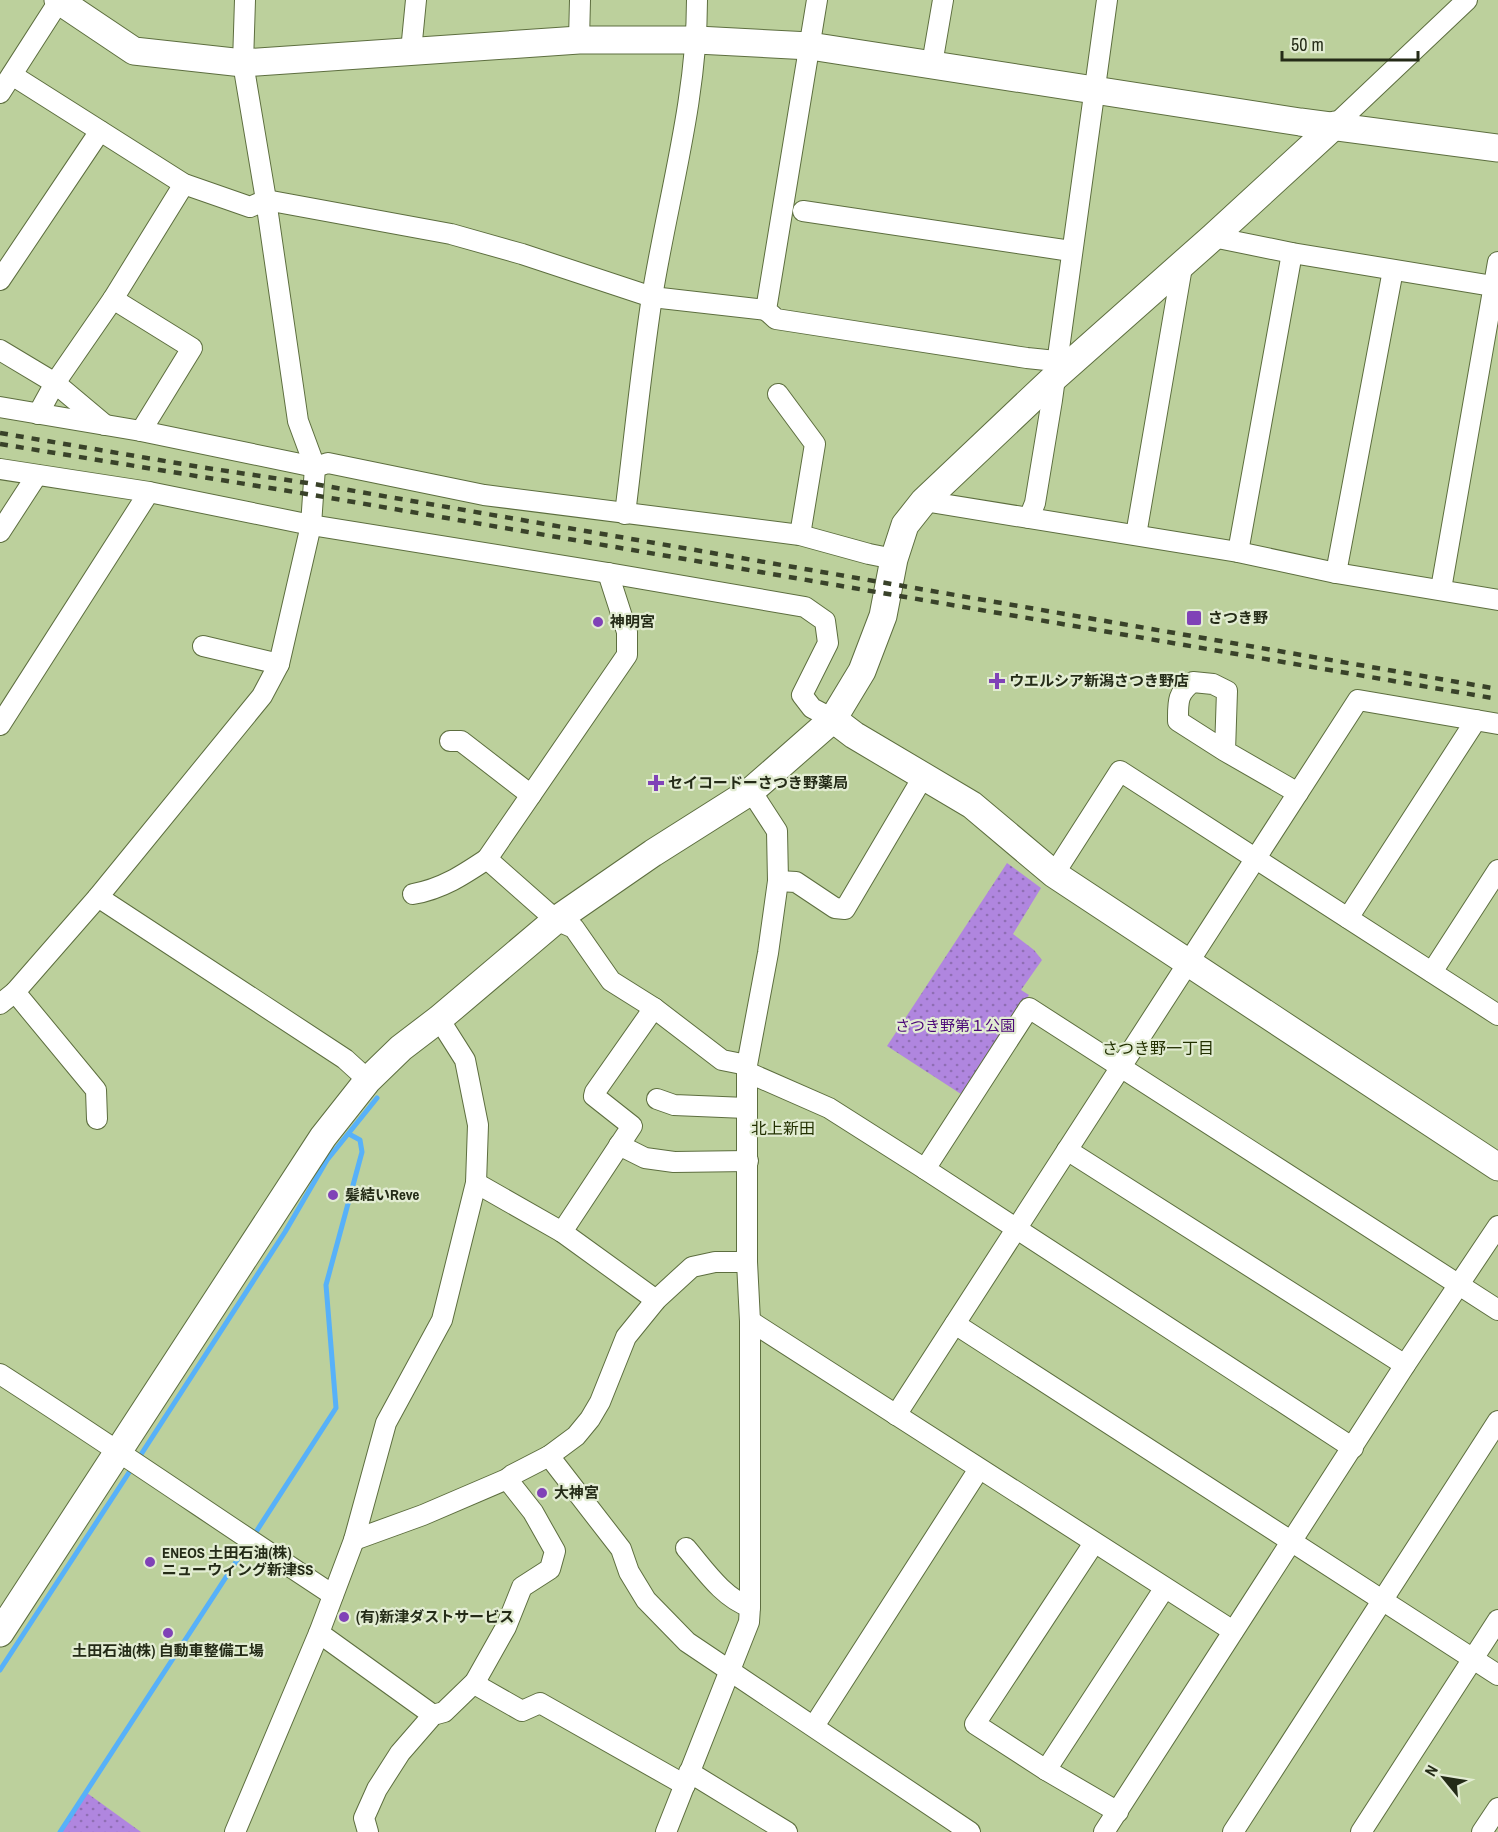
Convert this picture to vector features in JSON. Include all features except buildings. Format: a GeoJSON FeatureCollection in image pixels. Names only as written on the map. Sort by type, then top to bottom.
{"type":"FeatureCollection","features":[{"type":"Feature","properties":{"kind":"street"},"geometry":{"type":"LineString","coordinates":[[97,1119],[96,1090],[8,998],[98,897],[262,696],[279,664],[311,525],[315,467],[298,421],[266,200],[243,63],[245,0]]}},
{"type":"Feature","properties":{"kind":"street"},"geometry":{"type":"LineString","coordinates":[[411,51],[416,0]]}},
{"type":"Feature","properties":{"kind":"street"},"geometry":{"type":"LineString","coordinates":[[579,40],[580,0]]}},
{"type":"Feature","properties":{"kind":"street"},"geometry":{"type":"LineString","coordinates":[[626,514],[652,297],[697,40],[697,0]]}},
{"type":"Feature","properties":{"kind":"street"},"geometry":{"type":"LineString","coordinates":[[766,310],[817,0]]}},
{"type":"Feature","properties":{"kind":"street"},"geometry":{"type":"LineString","coordinates":[[932,64],[943,0]]}},
{"type":"Feature","properties":{"kind":"street"},"geometry":{"type":"LineString","coordinates":[[1029,518],[1035,503],[1052,400],[1107,0]]}},
{"type":"Feature","properties":{"kind":"street"},"geometry":{"type":"LineString","coordinates":[[0,1633],[323,1137],[368,1080],[401,1048],[439,1019],[556,920],[654,853],[751,791],[832,719],[862,671],[883,616],[894,558],[905,525],[924,501],[1055,369],[1214,237],[1467,0]]}},
{"type":"Feature","properties":{"kind":"street"},"geometry":{"type":"LineString","coordinates":[[0,93],[58,1],[134,51],[243,63],[579,40],[697,40],[810,46],[1300,122],[1498,148]]}},
{"type":"Feature","properties":{"kind":"street"},"geometry":{"type":"LineString","coordinates":[[12,75],[184,184],[250,207],[266,200],[451,234],[522,254],[652,297],[766,310],[776,319],[1027,358],[1055,369]]}},
{"type":"Feature","properties":{"kind":"street"},"geometry":{"type":"LineString","coordinates":[[0,280],[100,130]]}},
{"type":"Feature","properties":{"kind":"street"},"geometry":{"type":"LineString","coordinates":[[38,414],[55,383],[113,299],[184,184]]}},
{"type":"Feature","properties":{"kind":"street"},"geometry":{"type":"LineString","coordinates":[[803,211],[1071,251]]}},
{"type":"Feature","properties":{"kind":"street"},"geometry":{"type":"LineString","coordinates":[[1214,237],[1292,253],[1495,287]]}},
{"type":"Feature","properties":{"kind":"street"},"geometry":{"type":"LineString","coordinates":[[1238,552],[1292,253]]}},
{"type":"Feature","properties":{"kind":"street"},"geometry":{"type":"LineString","coordinates":[[1136,535],[1183,261]]}},
{"type":"Feature","properties":{"kind":"street"},"geometry":{"type":"LineString","coordinates":[[1441,589],[1498,262]]}},
{"type":"Feature","properties":{"kind":"street"},"geometry":{"type":"LineString","coordinates":[[1336,573],[1393,270]]}},
{"type":"Feature","properties":{"kind":"street"},"geometry":{"type":"LineString","coordinates":[[113,299],[192,348],[141,431]]}},
{"type":"Feature","properties":{"kind":"street"},"geometry":{"type":"LineString","coordinates":[[0,350],[55,383],[107,426]]}},
{"type":"Feature","properties":{"kind":"street"},"geometry":{"type":"LineString","coordinates":[[778,394],[815,444],[800,535]]}},
{"type":"Feature","properties":{"kind":"street"},"geometry":{"type":"LineString","coordinates":[[0,407],[141,431],[315,467],[328,463],[484,495],[800,535],[869,554],[894,558]]}},
{"type":"Feature","properties":{"kind":"street"},"geometry":{"type":"LineString","coordinates":[[0,469],[148,492],[311,525],[805,607],[825,621],[828,643],[802,695],[812,708],[972,805],[1054,874],[1498,1167]]}},
{"type":"Feature","properties":{"kind":"street"},"geometry":{"type":"LineString","coordinates":[[0,532],[37,475]]}},
{"type":"Feature","properties":{"kind":"street"},"geometry":{"type":"LineString","coordinates":[[0,725],[148,492]]}},
{"type":"Feature","properties":{"kind":"street"},"geometry":{"type":"LineString","coordinates":[[924,501],[1238,552],[1336,573],[1498,600]]}},
{"type":"Feature","properties":{"kind":"street"},"geometry":{"type":"LineString","coordinates":[[413,894],[431,891],[452,882],[487,859],[627,655],[627,632],[608,573]]}},
{"type":"Feature","properties":{"kind":"street"},"geometry":{"type":"LineString","coordinates":[[203,646],[279,664]]}},
{"type":"Feature","properties":{"kind":"street"},"geometry":{"type":"LineString","coordinates":[[896,1415],[1358,700],[1498,723]]}},
{"type":"Feature","properties":{"kind":"street"},"geometry":{"type":"LineString","coordinates":[[1348,918],[1476,720]]}},
{"type":"Feature","properties":{"kind":"street"},"geometry":{"type":"LineString","coordinates":[[450,741],[461,741],[531,795]]}},
{"type":"Feature","properties":{"kind":"street"},"geometry":{"type":"LineString","coordinates":[[1225,751],[1298,793]]}},
{"type":"Feature","properties":{"kind":"street"},"geometry":{"type":"LineString","coordinates":[[1054,874],[1120,771],[1498,1015]]}},
{"type":"Feature","properties":{"kind":"street"},"geometry":{"type":"LineString","coordinates":[[778,881],[796,882],[835,908],[845,909],[923,777]]}},
{"type":"Feature","properties":{"kind":"street"},"geometry":{"type":"LineString","coordinates":[[666,1832],[749,1622],[750,1321],[747,1262],[747,1069],[768,953],[778,881],[777,831],[751,791]]}},
{"type":"Feature","properties":{"kind":"street"},"geometry":{"type":"LineString","coordinates":[[487,859],[556,920],[574,928],[611,981],[654,1008],[722,1060],[747,1069],[830,1108],[1353,1448]]}},
{"type":"Feature","properties":{"kind":"street"},"geometry":{"type":"LineString","coordinates":[[1432,972],[1498,870]]}},
{"type":"Feature","properties":{"kind":"street"},"geometry":{"type":"LineString","coordinates":[[98,897],[345,1059],[368,1080]]}},
{"type":"Feature","properties":{"kind":"street"},"geometry":{"type":"LineString","coordinates":[[561,1232],[632,1126],[594,1096],[654,1008]]}},
{"type":"Feature","properties":{"kind":"street"},"geometry":{"type":"LineString","coordinates":[[925,1169],[1029,1008],[1498,1310]]}},
{"type":"Feature","properties":{"kind":"street"},"geometry":{"type":"LineString","coordinates":[[235,1832],[319,1633],[354,1540],[386,1423],[442,1320],[476,1183],[478,1125],[465,1060],[439,1019]]}},
{"type":"Feature","properties":{"kind":"street"},"geometry":{"type":"LineString","coordinates":[[657,1099],[674,1105],[746,1108]]}},
{"type":"Feature","properties":{"kind":"street"},"geometry":{"type":"LineString","coordinates":[[619,1145],[645,1158],[674,1162],[748,1161]]}},
{"type":"Feature","properties":{"kind":"street"},"geometry":{"type":"LineString","coordinates":[[1068,1150],[1405,1365]]}},
{"type":"Feature","properties":{"kind":"street"},"geometry":{"type":"LineString","coordinates":[[476,1183],[561,1232],[656,1300]]}},
{"type":"Feature","properties":{"kind":"street"},"geometry":{"type":"LineString","coordinates":[[1104,1832],[1405,1365],[1498,1226]]}},
{"type":"Feature","properties":{"kind":"street"},"geometry":{"type":"LineString","coordinates":[[354,1540],[423,1515],[507,1479],[549,1456],[576,1436],[590,1419],[600,1401],[626,1337],[656,1300],[692,1267],[715,1262],[747,1262]]}},
{"type":"Feature","properties":{"kind":"street"},"geometry":{"type":"LineString","coordinates":[[750,1321],[1164,1589],[1233,1631]]}},
{"type":"Feature","properties":{"kind":"street"},"geometry":{"type":"LineString","coordinates":[[955,1324],[1498,1675]]}},
{"type":"Feature","properties":{"kind":"street"},"geometry":{"type":"LineString","coordinates":[[0,1374],[333,1595]]}},
{"type":"Feature","properties":{"kind":"street"},"geometry":{"type":"LineString","coordinates":[[1233,1832],[1498,1421]]}},
{"type":"Feature","properties":{"kind":"street"},"geometry":{"type":"LineString","coordinates":[[549,1456],[621,1549],[629,1572],[646,1600],[687,1642],[729,1668],[970,1832]]}},
{"type":"Feature","properties":{"kind":"street"},"geometry":{"type":"LineString","coordinates":[[814,1726],[980,1469]]}},
{"type":"Feature","properties":{"kind":"street"},"geometry":{"type":"LineString","coordinates":[[368,1832],[364,1818],[377,1789],[399,1753],[433,1715],[444,1712],[475,1682],[506,1627],[522,1587],[549,1569],[555,1551],[533,1512],[507,1479]]}},
{"type":"Feature","properties":{"kind":"street"},"geometry":{"type":"LineString","coordinates":[[1094,1543],[975,1724],[1046,1770],[1118,1812]]}},
{"type":"Feature","properties":{"kind":"street"},"geometry":{"type":"LineString","coordinates":[[686,1548],[712,1580],[739,1603],[750,1607]]}},
{"type":"Feature","properties":{"kind":"street"},"geometry":{"type":"LineString","coordinates":[[1046,1770],[1164,1589]]}},
{"type":"Feature","properties":{"kind":"street"},"geometry":{"type":"LineString","coordinates":[[1361,1832],[1498,1620]]}},
{"type":"Feature","properties":{"kind":"street"},"geometry":{"type":"LineString","coordinates":[[319,1633],[433,1715]]}},
{"type":"Feature","properties":{"kind":"street"},"geometry":{"type":"LineString","coordinates":[[475,1682],[478,1686],[522,1711],[540,1703],[687,1779],[759,1825],[787,1832]]}},
{"type":"Feature","properties":{"kind":"street"},"geometry":{"type":"LineString","coordinates":[[1482,1832],[1498,1808]]}},
{"type":"Feature","properties":{"kind":"green space","name":"さつき野第１公園"},"geometry":{"type":"Polygon","coordinates":[[[1007,863],[1041,888],[1013,934],[1034,950],[1042,960],[1021,990],[1029,995],[964,1096],[887,1046],[1007,863]]]}},
{"type":"Feature","properties":{"kind":"green space"},"geometry":{"type":"Polygon","coordinates":[[[87,1793],[141,1832],[61,1832],[87,1793]]]}},
{"type":"Feature","properties":{"kind":"waterway"},"geometry":{"type":"LineString","coordinates":[[140,1456],[285,1232],[327,1160],[377,1098]]}},
{"type":"Feature","properties":{"kind":"waterway"},"geometry":{"type":"LineString","coordinates":[[254,1535],[336,1408],[326,1285],[362,1152],[360,1140],[349,1134]]}},
{"type":"Feature","properties":{"kind":"waterway"},"geometry":{"type":"LineString","coordinates":[[0,1670],[130,1471]]}},
{"type":"Feature","properties":{"kind":"waterway"},"geometry":{"type":"LineString","coordinates":[[60,1832],[245,1548]]}},
{"type":"Feature","properties":{"kind":"railway"},"geometry":{"type":"LineString","coordinates":[[0,433],[314,484],[1498,689]]}},
{"type":"Feature","properties":{"kind":"railway"},"geometry":{"type":"LineString","coordinates":[[0,444],[313,495],[1498,699]]}},
{"type":"Feature","properties":{"kind":"place","name":"さつき野"},"geometry":{"type":"Point","coordinates":[1194,618]}},
{"type":"Feature","properties":{"kind":"place","name":"神明宮"},"geometry":{"type":"Point","coordinates":[598,622]}},
{"type":"Feature","properties":{"kind":"place","name":"ウエルシア新潟さつき野店"},"geometry":{"type":"Point","coordinates":[997,681]}},
{"type":"Feature","properties":{"kind":"place","name":"セイコードーさつき野薬局"},"geometry":{"type":"Point","coordinates":[656,783]}},
{"type":"Feature","properties":{"kind":"place","name":"髪結いReve"},"geometry":{"type":"Point","coordinates":[333,1195]}},
{"type":"Feature","properties":{"kind":"place","name":"大神宮"},"geometry":{"type":"Point","coordinates":[542,1493]}},
{"type":"Feature","properties":{"kind":"place","name":"ENEOS 土田石油(株) ニューウィング新津SS"},"geometry":{"type":"Point","coordinates":[150,1562]}},
{"type":"Feature","properties":{"kind":"place","name":"(有)新津ダストサービス"},"geometry":{"type":"Point","coordinates":[344,1617]}},
{"type":"Feature","properties":{"kind":"place","name":"土田石油(株) 自動車整備工場"},"geometry":{"type":"Point","coordinates":[168,1633]}},
{"type":"Feature","properties":{"kind":"district","name":"さつき野一丁目"},"geometry":{"type":"Point","coordinates":[1158,1048]}},
{"type":"Feature","properties":{"kind":"district","name":"北上新田"},"geometry":{"type":"Point","coordinates":[783,1128]}}]}
